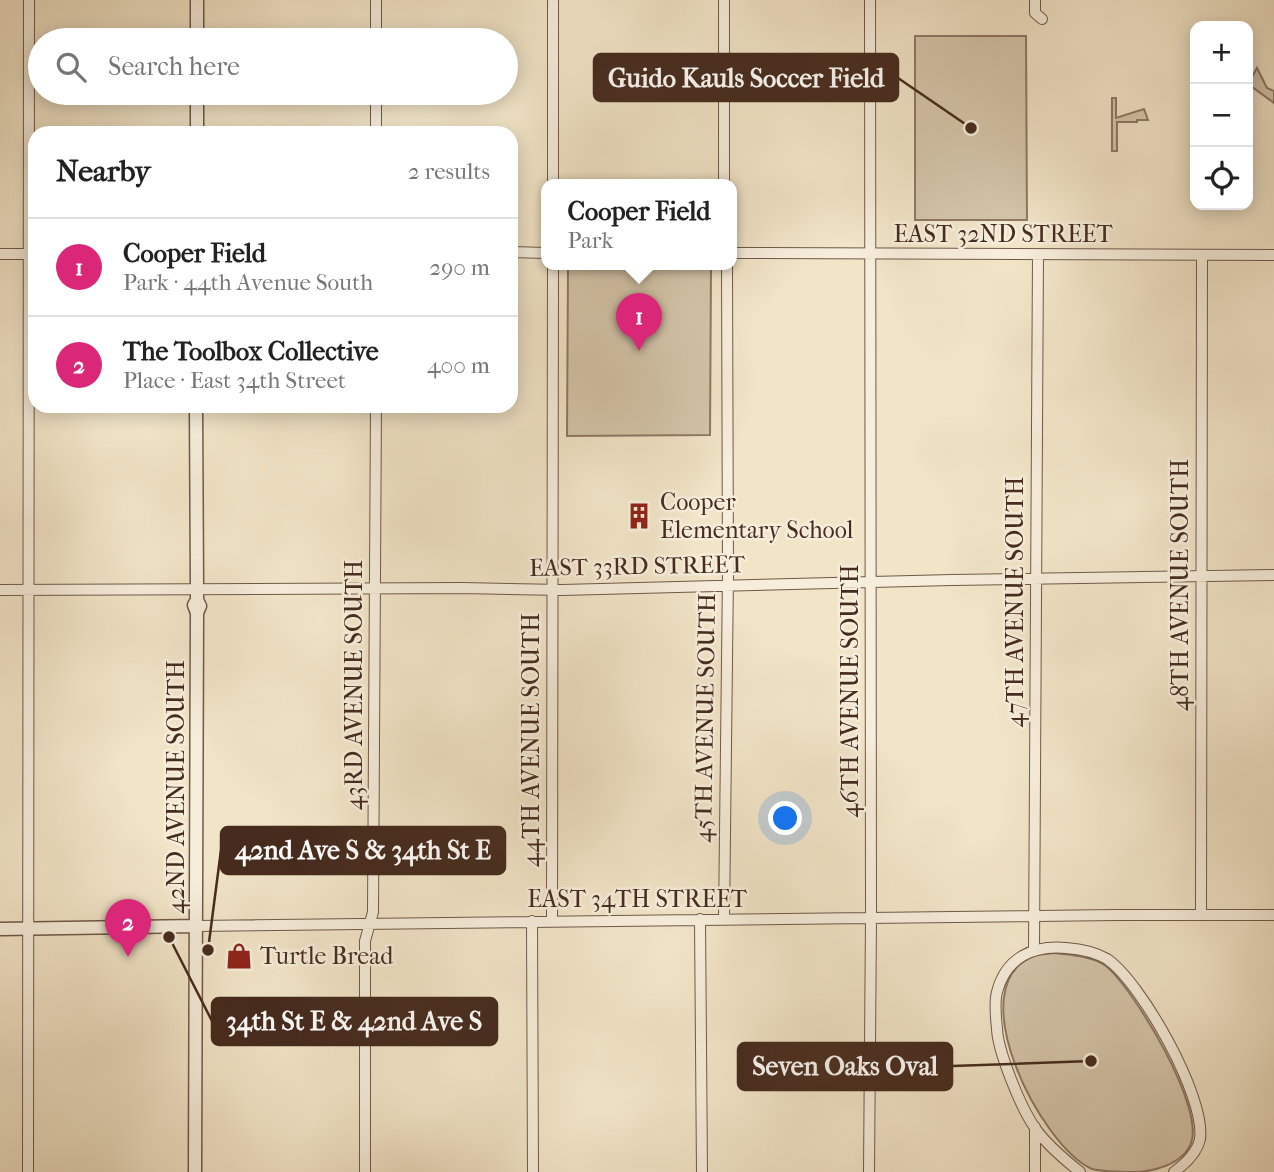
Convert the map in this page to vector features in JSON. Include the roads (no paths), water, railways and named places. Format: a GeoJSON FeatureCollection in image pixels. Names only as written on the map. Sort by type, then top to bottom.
{"type":"FeatureCollection","features":[{"type":"Feature","properties":{"kind":"street"},"geometry":{"type":"LineString","coordinates":[[29,0],[29,28]]}},
{"type":"Feature","properties":{"kind":"street"},"geometry":{"type":"LineString","coordinates":[[197,0],[197,28]]}},
{"type":"Feature","properties":{"kind":"street"},"geometry":{"type":"LineString","coordinates":[[376,0],[376,28]]}},
{"type":"Feature","properties":{"kind":"street"},"geometry":{"type":"LineString","coordinates":[[552,0],[553,179]]}},
{"type":"Feature","properties":{"kind":"street"},"geometry":{"type":"LineString","coordinates":[[724,0],[724,179]]}},
{"type":"Feature","properties":{"kind":"street","name":"46TH AVENUE SOUTH"},"geometry":{"type":"LineString","coordinates":[[869,1172],[870,0]]}},
{"type":"Feature","properties":{"kind":"street"},"geometry":{"type":"LineString","coordinates":[[1035,0],[1035,13],[1042,19]]}},
{"type":"Feature","properties":{"kind":"street"},"geometry":{"type":"LineString","coordinates":[[30,105],[30,126]]}},
{"type":"Feature","properties":{"kind":"street"},"geometry":{"type":"LineString","coordinates":[[197,105],[197,126]]}},
{"type":"Feature","properties":{"kind":"street"},"geometry":{"type":"LineString","coordinates":[[376,105],[376,126]]}},
{"type":"Feature","properties":{"kind":"street"},"geometry":{"type":"LineString","coordinates":[[518,252],[541,253]]}},
{"type":"Feature","properties":{"kind":"street","name":"EAST 32ND STREET"},"geometry":{"type":"LineString","coordinates":[[737,253],[1274,255]]}},
{"type":"Feature","properties":{"kind":"street"},"geometry":{"type":"LineString","coordinates":[[0,254],[28,254]]}},
{"type":"Feature","properties":{"kind":"street","name":"47TH AVENUE SOUTH"},"geometry":{"type":"LineString","coordinates":[[1034,949],[1038,255]]}},
{"type":"Feature","properties":{"kind":"street","name":"48TH AVENUE SOUTH"},"geometry":{"type":"LineString","coordinates":[[1200,915],[1202,255]]}},
{"type":"Feature","properties":{"kind":"street","name":"44TH AVENUE SOUTH"},"geometry":{"type":"LineString","coordinates":[[552,920],[553,270]]}},
{"type":"Feature","properties":{"kind":"street","name":"45TH AVENUE SOUTH"},"geometry":{"type":"LineString","coordinates":[[724,920],[727,270]]}},
{"type":"Feature","properties":{"kind":"street"},"geometry":{"type":"LineString","coordinates":[[28,1172],[31,413]]}},
{"type":"Feature","properties":{"kind":"street","name":"42ND AVENUE SOUTH"},"geometry":{"type":"LineString","coordinates":[[195,1172],[196,413]]}},
{"type":"Feature","properties":{"kind":"street","name":"43RD AVENUE SOUTH"},"geometry":{"type":"LineString","coordinates":[[365,1172],[365,942],[373,912],[376,413]]}},
{"type":"Feature","properties":{"kind":"street","name":"EAST 33RD STREET"},"geometry":{"type":"LineString","coordinates":[[0,590],[197,601],[376,589],[552,590],[1274,575]]}},
{"type":"Feature","properties":{"kind":"street","name":"EAST 34TH STREET"},"geometry":{"type":"LineString","coordinates":[[0,929],[552,920],[1274,915]]}},
{"type":"Feature","properties":{"kind":"street"},"geometry":{"type":"LineString","coordinates":[[700,919],[702,1172]]}},
{"type":"Feature","properties":{"kind":"street"},"geometry":{"type":"LineString","coordinates":[[532,921],[533,1172]]}},
{"type":"Feature","properties":{"kind":"street"},"geometry":{"type":"LineString","coordinates":[[1080,1172],[1035,1128],[1002,1055],[997,1033],[997,992],[1007,970],[1021,956],[1034,949],[1080,949],[1107,959],[1128,982],[1164,1035],[1182,1065],[1199,1125],[1200,1141],[1191,1158],[1174,1172]]}},
{"type":"Feature","properties":{"kind":"street"},"geometry":{"type":"LineString","coordinates":[[1035,1128],[1035,1172]]}},
{"type":"Feature","properties":{"kind":"place","name":"Guido Kauls Soccer Field"},"geometry":{"type":"Point","coordinates":[971,128]}},
{"type":"Feature","properties":{"kind":"place","name":"Cooper Field"},"geometry":{"type":"Point","coordinates":[639,351]}},
{"type":"Feature","properties":{"kind":"place","name":"Cooper Elementary School"},"geometry":{"type":"Point","coordinates":[639,516]}},
{"type":"Feature","properties":{"kind":"place","name":"34th St E & 42nd Ave S"},"geometry":{"type":"Point","coordinates":[169,937]}},
{"type":"Feature","properties":{"kind":"place","name":"42nd Ave S & 34th St E"},"geometry":{"type":"Point","coordinates":[208,950]}},
{"type":"Feature","properties":{"kind":"place","name":"Turtle Bread"},"geometry":{"type":"Point","coordinates":[239,956]}},
{"type":"Feature","properties":{"kind":"place","name":"The Toolbox Collective"},"geometry":{"type":"Point","coordinates":[128,957]}},
{"type":"Feature","properties":{"kind":"place","name":"Seven Oaks Oval"},"geometry":{"type":"Point","coordinates":[1091,1061]}}]}
